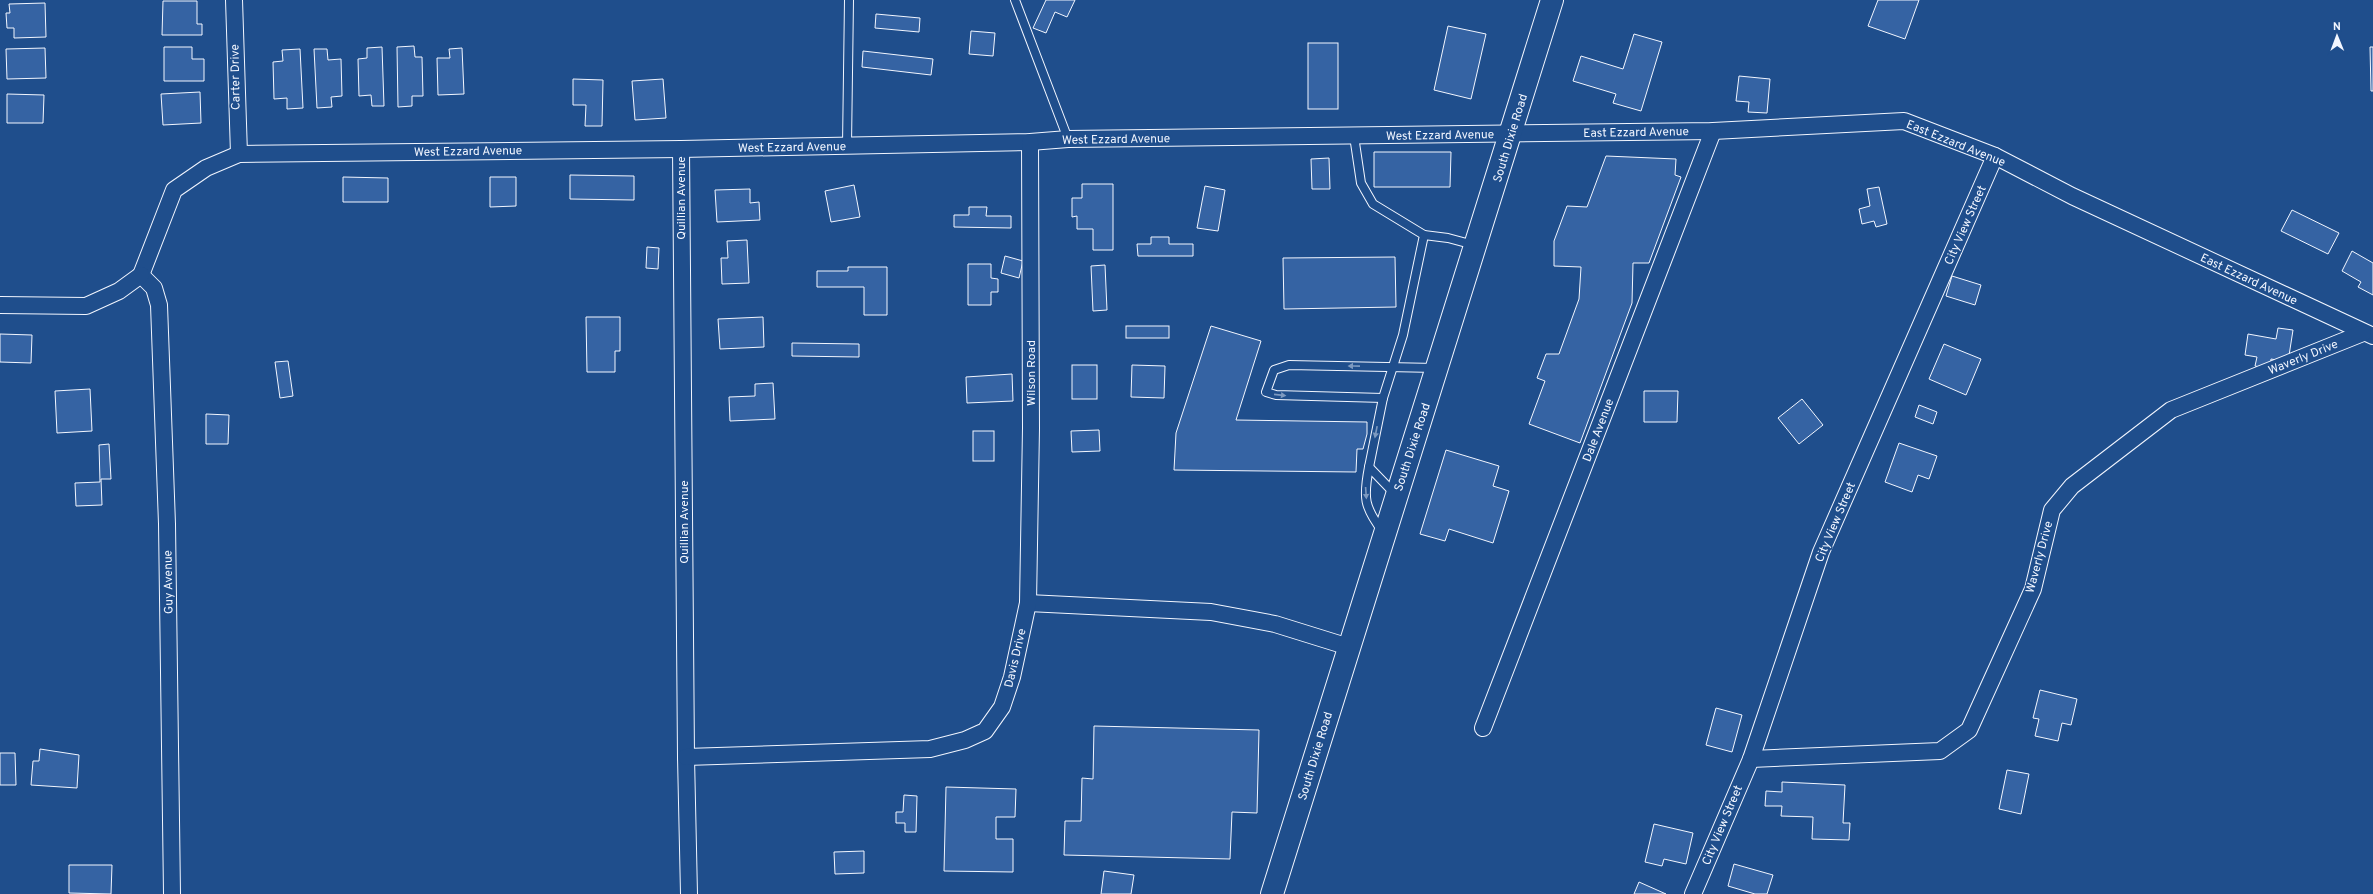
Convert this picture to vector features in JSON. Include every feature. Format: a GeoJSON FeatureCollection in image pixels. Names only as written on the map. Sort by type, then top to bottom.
{"type":"FeatureCollection","features":[{"type":"Feature","properties":{"kind":"main road","name":"South Dixie Road"},"geometry":{"type":"LineString","coordinates":[[1272,894],[1511,135],[1552,0]]}},
{"type":"Feature","properties":{"kind":"street","name":"Carter Drive"},"geometry":{"type":"LineString","coordinates":[[234,0],[239,154]]}},
{"type":"Feature","properties":{"kind":"street","name":"East Ezzard Avenue"},"geometry":{"type":"LineString","coordinates":[[1511,135],[1713,131],[1904,121],[1995,156],[2072,196],[2370,337]]}},
{"type":"Feature","properties":{"kind":"street","name":"Dale Avenue"},"geometry":{"type":"LineString","coordinates":[[1483,728],[1713,131]]}},
{"type":"Feature","properties":{"kind":"street","name":"West Ezzard Avenue"},"geometry":{"type":"LineString","coordinates":[[141,276],[174,190],[206,168],[239,154],[681,149],[1030,142],[1068,139],[1511,135]]}},
{"type":"Feature","properties":{"kind":"street","name":"Wilson Road"},"geometry":{"type":"LineString","coordinates":[[1028,603],[1031,428],[1030,142]]}},
{"type":"Feature","properties":{"kind":"street","name":"Quillian Avenue"},"geometry":{"type":"LineString","coordinates":[[681,149],[686,756],[689,894]]}},
{"type":"Feature","properties":{"kind":"street","name":"City View Street"},"geometry":{"type":"LineString","coordinates":[[1693,894],[1751,759],[1821,552],[1995,156]]}},
{"type":"Feature","properties":{"kind":"street"},"geometry":{"type":"LineString","coordinates":[[0,305],[86,306],[119,291],[141,276]]}},
{"type":"Feature","properties":{"kind":"street","name":"Guy Avenue"},"geometry":{"type":"LineString","coordinates":[[141,276],[154,288],[159,305],[167,524],[172,894]]}},
{"type":"Feature","properties":{"kind":"street","name":"Waverly Drive"},"geometry":{"type":"LineString","coordinates":[[1751,759],[1940,751],[1969,730],[2033,589],[2052,510],[2072,486],[2171,410],[2370,337]]}},
{"type":"Feature","properties":{"kind":"street"},"geometry":{"type":"LineString","coordinates":[[1028,603],[1211,612],[1275,624],[1349,647]]}},
{"type":"Feature","properties":{"kind":"street","name":"Davis Drive"},"geometry":{"type":"LineString","coordinates":[[686,756],[930,749],[965,740],[985,731],[1002,707],[1012,677],[1028,603]]}},
{"type":"Feature","properties":{"kind":"lane"},"geometry":{"type":"LineString","coordinates":[[847,145],[849,0]]}},
{"type":"Feature","properties":{"kind":"lane"},"geometry":{"type":"LineString","coordinates":[[1015,0],[1068,139]]}},
{"type":"Feature","properties":{"kind":"lane"},"geometry":{"type":"LineString","coordinates":[[1354,136],[1361,183],[1373,204],[1424,235],[1448,238],[1476,246]]}},
{"type":"Feature","properties":{"kind":"lane"},"geometry":{"type":"LineString","coordinates":[[1385,534],[1369,514],[1364,490],[1383,398],[1403,335],[1424,235]]}},
{"type":"Feature","properties":{"kind":"lane"},"geometry":{"type":"LineString","coordinates":[[1383,398],[1276,395],[1266,392],[1274,370],[1289,365],[1437,368]]}},
{"type":"Feature","properties":{"kind":"lane"},"geometry":{"type":"LineString","coordinates":[[1369,467],[1397,496]]}},
{"type":"Feature","properties":{"kind":"building"},"geometry":{"type":"Polygon","coordinates":[[[1046,0],[1075,0],[1067,17],[1055,12],[1046,33],[1033,28],[1046,0]]]}},
{"type":"Feature","properties":{"kind":"building"},"geometry":{"type":"Polygon","coordinates":[[[1878,0],[1919,0],[1905,39],[1868,26],[1878,0]]]}},
{"type":"Feature","properties":{"kind":"building"},"geometry":{"type":"Polygon","coordinates":[[[163,1],[197,1],[197,24],[202,24],[202,35],[162,35],[163,1]]]}},
{"type":"Feature","properties":{"kind":"building"},"geometry":{"type":"Polygon","coordinates":[[[45,3],[46,37],[14,38],[14,28],[7,28],[6,13],[10,13],[9,4],[45,3]]]}},
{"type":"Feature","properties":{"kind":"building"},"geometry":{"type":"Polygon","coordinates":[[[876,14],[920,18],[919,32],[875,28],[876,14]]]}},
{"type":"Feature","properties":{"kind":"building"},"geometry":{"type":"Polygon","coordinates":[[[1448,26],[1486,34],[1471,99],[1434,90],[1448,26]]]}},
{"type":"Feature","properties":{"kind":"building"},"geometry":{"type":"Polygon","coordinates":[[[971,31],[995,33],[993,56],[969,54],[971,31]]]}},
{"type":"Feature","properties":{"kind":"building"},"geometry":{"type":"Polygon","coordinates":[[[1634,34],[1662,42],[1641,111],[1613,103],[1616,94],[1573,81],[1581,56],[1623,69],[1634,34]]]}},
{"type":"Feature","properties":{"kind":"building"},"geometry":{"type":"Polygon","coordinates":[[[1308,43],[1338,43],[1338,109],[1308,109],[1308,43]]]}},
{"type":"Feature","properties":{"kind":"building"},"geometry":{"type":"Polygon","coordinates":[[[414,46],[415,57],[422,57],[423,96],[412,96],[412,106],[398,107],[397,47],[414,46]]]}},
{"type":"Feature","properties":{"kind":"building"},"geometry":{"type":"Polygon","coordinates":[[[164,47],[192,47],[192,59],[204,59],[204,81],[164,81],[164,47]]]}},
{"type":"Feature","properties":{"kind":"building"},"geometry":{"type":"Polygon","coordinates":[[[382,47],[384,106],[372,106],[371,95],[359,96],[358,59],[367,58],[367,48],[382,47]]]}},
{"type":"Feature","properties":{"kind":"building"},"geometry":{"type":"Polygon","coordinates":[[[2370,47],[2373,47],[2373,91],[2371,91],[2370,47]]]}},
{"type":"Feature","properties":{"kind":"building"},"geometry":{"type":"Polygon","coordinates":[[[45,48],[46,78],[7,79],[6,49],[45,48]]]}},
{"type":"Feature","properties":{"kind":"building"},"geometry":{"type":"Polygon","coordinates":[[[462,48],[464,94],[438,95],[437,58],[450,58],[449,49],[462,48]]]}},
{"type":"Feature","properties":{"kind":"building"},"geometry":{"type":"Polygon","coordinates":[[[300,49],[303,108],[287,109],[287,98],[274,99],[273,62],[283,61],[282,50],[300,49]]]}},
{"type":"Feature","properties":{"kind":"building"},"geometry":{"type":"Polygon","coordinates":[[[314,49],[327,49],[328,60],[341,59],[342,96],[331,97],[332,107],[317,108],[314,49]]]}},
{"type":"Feature","properties":{"kind":"building"},"geometry":{"type":"Polygon","coordinates":[[[863,51],[933,59],[931,75],[862,67],[863,51]]]}},
{"type":"Feature","properties":{"kind":"building"},"geometry":{"type":"Polygon","coordinates":[[[1739,76],[1770,79],[1767,113],[1748,112],[1749,102],[1736,101],[1739,76]]]}},
{"type":"Feature","properties":{"kind":"building"},"geometry":{"type":"Polygon","coordinates":[[[573,79],[603,80],[602,126],[585,126],[586,105],[573,105],[573,79]]]}},
{"type":"Feature","properties":{"kind":"building"},"geometry":{"type":"Polygon","coordinates":[[[663,79],[666,118],[635,120],[632,81],[663,79]]]}},
{"type":"Feature","properties":{"kind":"building"},"geometry":{"type":"Polygon","coordinates":[[[200,92],[201,123],[163,125],[161,94],[200,92]]]}},
{"type":"Feature","properties":{"kind":"building"},"geometry":{"type":"Polygon","coordinates":[[[7,94],[44,95],[43,123],[7,123],[7,94]]]}},
{"type":"Feature","properties":{"kind":"building"},"geometry":{"type":"Polygon","coordinates":[[[1374,152],[1451,152],[1450,187],[1374,187],[1374,152]]]}},
{"type":"Feature","properties":{"kind":"building"},"geometry":{"type":"Polygon","coordinates":[[[1606,156],[1676,159],[1675,175],[1681,177],[1649,263],[1633,263],[1632,303],[1580,443],[1529,424],[1545,381],[1537,378],[1546,354],[1559,354],[1579,299],[1581,267],[1554,266],[1554,241],[1567,206],[1587,207],[1606,156]]]}},
{"type":"Feature","properties":{"kind":"building"},"geometry":{"type":"Polygon","coordinates":[[[1329,158],[1330,189],[1312,189],[1311,159],[1329,158]]]}},
{"type":"Feature","properties":{"kind":"building"},"geometry":{"type":"Polygon","coordinates":[[[570,175],[634,176],[634,200],[570,199],[570,175]]]}},
{"type":"Feature","properties":{"kind":"building"},"geometry":{"type":"Polygon","coordinates":[[[343,177],[388,178],[388,202],[343,202],[343,177]]]}},
{"type":"Feature","properties":{"kind":"building"},"geometry":{"type":"Polygon","coordinates":[[[490,177],[516,177],[516,206],[490,207],[490,177]]]}},
{"type":"Feature","properties":{"kind":"building"},"geometry":{"type":"Polygon","coordinates":[[[1082,184],[1113,184],[1113,250],[1093,250],[1093,229],[1077,229],[1077,216],[1072,217],[1072,198],[1082,198],[1082,184]]]}},
{"type":"Feature","properties":{"kind":"building"},"geometry":{"type":"Polygon","coordinates":[[[854,185],[860,217],[831,222],[825,191],[854,185]]]}},
{"type":"Feature","properties":{"kind":"building"},"geometry":{"type":"Polygon","coordinates":[[[1205,186],[1225,190],[1218,231],[1197,228],[1205,186]]]}},
{"type":"Feature","properties":{"kind":"building"},"geometry":{"type":"Polygon","coordinates":[[[1879,187],[1887,224],[1876,227],[1874,221],[1862,224],[1859,209],[1870,206],[1867,189],[1879,187]]]}},
{"type":"Feature","properties":{"kind":"building"},"geometry":{"type":"Polygon","coordinates":[[[750,189],[750,203],[759,202],[760,220],[717,222],[715,190],[750,189]]]}},
{"type":"Feature","properties":{"kind":"building"},"geometry":{"type":"Polygon","coordinates":[[[969,207],[987,207],[986,216],[1011,216],[1011,228],[954,227],[954,215],[969,215],[969,207]]]}},
{"type":"Feature","properties":{"kind":"building"},"geometry":{"type":"Polygon","coordinates":[[[2292,210],[2339,233],[2328,254],[2281,231],[2292,210]]]}},
{"type":"Feature","properties":{"kind":"building"},"geometry":{"type":"Polygon","coordinates":[[[1151,237],[1169,237],[1169,244],[1193,244],[1193,256],[1138,256],[1137,244],[1151,244],[1151,237]]]}},
{"type":"Feature","properties":{"kind":"building"},"geometry":{"type":"Polygon","coordinates":[[[747,240],[749,283],[722,284],[721,258],[728,258],[727,241],[747,240]]]}},
{"type":"Feature","properties":{"kind":"building"},"geometry":{"type":"Polygon","coordinates":[[[647,247],[659,248],[658,269],[646,268],[647,247]]]}},
{"type":"Feature","properties":{"kind":"building"},"geometry":{"type":"Polygon","coordinates":[[[2352,251],[2373,263],[2373,295],[2358,287],[2361,282],[2342,271],[2352,251]]]}},
{"type":"Feature","properties":{"kind":"building"},"geometry":{"type":"Polygon","coordinates":[[[1005,256],[1023,261],[1019,278],[1001,273],[1005,256]]]}},
{"type":"Feature","properties":{"kind":"building"},"geometry":{"type":"Polygon","coordinates":[[[1395,257],[1396,307],[1284,309],[1283,258],[1395,257]]]}},
{"type":"Feature","properties":{"kind":"building"},"geometry":{"type":"Polygon","coordinates":[[[968,264],[991,264],[991,278],[998,279],[998,292],[991,292],[991,305],[968,305],[968,264]]]}},
{"type":"Feature","properties":{"kind":"building"},"geometry":{"type":"Polygon","coordinates":[[[1105,265],[1107,310],[1093,311],[1091,266],[1105,265]]]}},
{"type":"Feature","properties":{"kind":"building"},"geometry":{"type":"Polygon","coordinates":[[[848,267],[887,267],[887,315],[864,315],[864,287],[817,287],[817,271],[848,271],[848,267]]]}},
{"type":"Feature","properties":{"kind":"building"},"geometry":{"type":"Polygon","coordinates":[[[1952,276],[1981,285],[1975,305],[1946,296],[1952,276]]]}},
{"type":"Feature","properties":{"kind":"building"},"geometry":{"type":"Polygon","coordinates":[[[586,317],[620,317],[620,351],[615,351],[615,372],[587,372],[586,317]]]}},
{"type":"Feature","properties":{"kind":"building"},"geometry":{"type":"Polygon","coordinates":[[[763,317],[764,347],[720,349],[718,319],[763,317]]]}},
{"type":"Feature","properties":{"kind":"building"},"geometry":{"type":"Polygon","coordinates":[[[1126,326],[1169,326],[1169,338],[1126,338],[1126,326]]]}},
{"type":"Feature","properties":{"kind":"building"},"geometry":{"type":"Polygon","coordinates":[[[1211,326],[1261,341],[1236,420],[1367,422],[1367,434],[1363,449],[1357,449],[1356,472],[1174,470],[1176,433],[1211,326]]]}},
{"type":"Feature","properties":{"kind":"building"},"geometry":{"type":"Polygon","coordinates":[[[2278,328],[2293,330],[2288,362],[2271,359],[2270,369],[2255,366],[2257,357],[2245,355],[2248,334],[2276,339],[2278,328]]]}},
{"type":"Feature","properties":{"kind":"building"},"geometry":{"type":"Polygon","coordinates":[[[0,334],[32,335],[31,363],[0,362],[0,334]]]}},
{"type":"Feature","properties":{"kind":"building"},"geometry":{"type":"Polygon","coordinates":[[[792,343],[859,344],[859,357],[792,356],[792,343]]]}},
{"type":"Feature","properties":{"kind":"building"},"geometry":{"type":"Polygon","coordinates":[[[1944,344],[1981,359],[1966,395],[1929,379],[1944,344]]]}},
{"type":"Feature","properties":{"kind":"building"},"geometry":{"type":"Polygon","coordinates":[[[288,361],[293,396],[280,398],[275,362],[288,361]]]}},
{"type":"Feature","properties":{"kind":"building"},"geometry":{"type":"Polygon","coordinates":[[[1072,365],[1097,365],[1097,399],[1072,399],[1072,365]]]}},
{"type":"Feature","properties":{"kind":"building"},"geometry":{"type":"Polygon","coordinates":[[[1132,365],[1165,366],[1164,398],[1131,397],[1132,365]]]}},
{"type":"Feature","properties":{"kind":"building"},"geometry":{"type":"Polygon","coordinates":[[[1012,374],[1013,401],[967,403],[966,377],[1012,374]]]}},
{"type":"Feature","properties":{"kind":"building"},"geometry":{"type":"Polygon","coordinates":[[[773,383],[775,419],[730,421],[729,397],[755,396],[755,384],[773,383]]]}},
{"type":"Feature","properties":{"kind":"building"},"geometry":{"type":"Polygon","coordinates":[[[90,389],[92,431],[57,433],[55,391],[90,389]]]}},
{"type":"Feature","properties":{"kind":"building"},"geometry":{"type":"Polygon","coordinates":[[[1644,391],[1678,391],[1677,422],[1644,422],[1644,391]]]}},
{"type":"Feature","properties":{"kind":"building"},"geometry":{"type":"Polygon","coordinates":[[[1802,399],[1823,425],[1799,444],[1778,418],[1802,399]]]}},
{"type":"Feature","properties":{"kind":"building"},"geometry":{"type":"Polygon","coordinates":[[[1919,405],[1937,412],[1933,424],[1915,417],[1919,405]]]}},
{"type":"Feature","properties":{"kind":"building"},"geometry":{"type":"Polygon","coordinates":[[[206,414],[229,415],[228,444],[206,444],[206,414]]]}},
{"type":"Feature","properties":{"kind":"building"},"geometry":{"type":"Polygon","coordinates":[[[1099,430],[1100,451],[1072,452],[1071,431],[1099,430]]]}},
{"type":"Feature","properties":{"kind":"building"},"geometry":{"type":"Polygon","coordinates":[[[973,431],[994,431],[994,461],[973,461],[973,431]]]}},
{"type":"Feature","properties":{"kind":"building"},"geometry":{"type":"Polygon","coordinates":[[[1899,443],[1937,456],[1929,479],[1918,475],[1912,492],[1885,482],[1899,443]]]}},
{"type":"Feature","properties":{"kind":"building"},"geometry":{"type":"Polygon","coordinates":[[[109,444],[111,479],[101,479],[102,505],[76,506],[75,483],[100,482],[99,445],[109,444]]]}},
{"type":"Feature","properties":{"kind":"building"},"geometry":{"type":"Polygon","coordinates":[[[1446,450],[1499,466],[1493,486],[1509,491],[1493,543],[1449,529],[1445,541],[1420,534],[1446,450]]]}},
{"type":"Feature","properties":{"kind":"building"},"geometry":{"type":"Polygon","coordinates":[[[2040,690],[2077,699],[2071,725],[2062,723],[2058,741],[2035,736],[2039,719],[2033,718],[2040,690]]]}},
{"type":"Feature","properties":{"kind":"building"},"geometry":{"type":"Polygon","coordinates":[[[1716,708],[1742,715],[1732,752],[1706,745],[1716,708]]]}},
{"type":"Feature","properties":{"kind":"building"},"geometry":{"type":"Polygon","coordinates":[[[1094,726],[1259,730],[1257,813],[1232,812],[1230,859],[1064,855],[1065,821],[1081,821],[1082,778],[1093,779],[1094,726]]]}},
{"type":"Feature","properties":{"kind":"building"},"geometry":{"type":"Polygon","coordinates":[[[40,749],[79,755],[77,788],[31,785],[33,761],[39,761],[40,749]]]}},
{"type":"Feature","properties":{"kind":"building"},"geometry":{"type":"Polygon","coordinates":[[[0,753],[15,753],[16,785],[0,785],[0,753]]]}},
{"type":"Feature","properties":{"kind":"building"},"geometry":{"type":"Polygon","coordinates":[[[2007,770],[2029,774],[2021,814],[1999,809],[2007,770]]]}},
{"type":"Feature","properties":{"kind":"building"},"geometry":{"type":"Polygon","coordinates":[[[1782,782],[1845,785],[1843,823],[1850,823],[1849,840],[1812,839],[1813,817],[1781,816],[1782,806],[1765,806],[1766,791],[1782,792],[1782,782]]]}},
{"type":"Feature","properties":{"kind":"building"},"geometry":{"type":"Polygon","coordinates":[[[946,787],[1016,789],[1015,817],[996,817],[996,839],[1013,839],[1013,872],[944,871],[946,787]]]}},
{"type":"Feature","properties":{"kind":"building"},"geometry":{"type":"Polygon","coordinates":[[[904,795],[917,796],[916,832],[905,832],[905,823],[896,823],[896,812],[903,812],[904,795]]]}},
{"type":"Feature","properties":{"kind":"building"},"geometry":{"type":"Polygon","coordinates":[[[1654,824],[1693,833],[1686,864],[1664,859],[1662,866],[1645,862],[1654,824]]]}},
{"type":"Feature","properties":{"kind":"building"},"geometry":{"type":"Polygon","coordinates":[[[864,851],[864,873],[835,874],[834,852],[864,851]]]}},
{"type":"Feature","properties":{"kind":"building"},"geometry":{"type":"Polygon","coordinates":[[[1734,864],[1773,875],[1767,894],[1755,894],[1728,886],[1734,864]]]}},
{"type":"Feature","properties":{"kind":"building"},"geometry":{"type":"Polygon","coordinates":[[[69,865],[112,865],[111,894],[69,893],[69,865]]]}},
{"type":"Feature","properties":{"kind":"building"},"geometry":{"type":"Polygon","coordinates":[[[1104,871],[1134,875],[1131,894],[1101,894],[1104,871]]]}},
{"type":"Feature","properties":{"kind":"building"},"geometry":{"type":"Polygon","coordinates":[[[1639,882],[1666,894],[1634,894],[1639,882]]]}}]}
